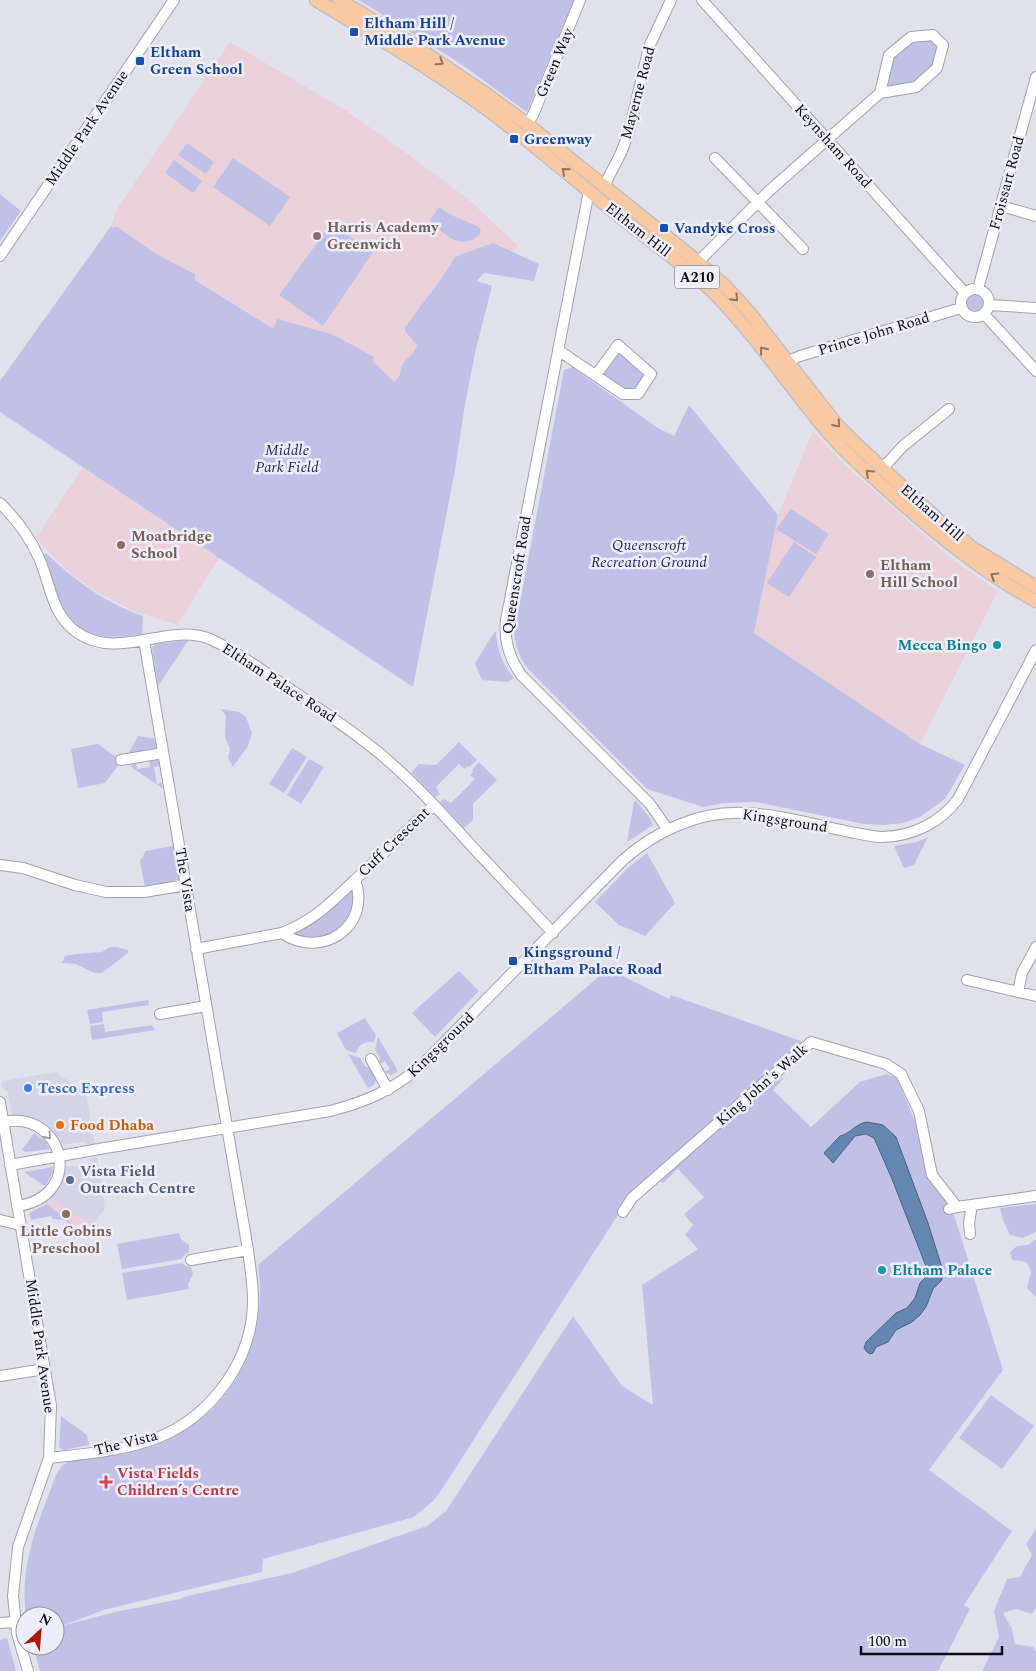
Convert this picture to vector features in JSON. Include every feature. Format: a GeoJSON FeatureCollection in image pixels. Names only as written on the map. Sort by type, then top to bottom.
{"type":"FeatureCollection","features":[{"type":"Feature","properties":{"kind":"main road","name":"Eltham Hill"},"geometry":{"type":"LineString","coordinates":[[316,0],[467,95],[520,134],[678,261],[714,293],[740,320],[828,432],[875,479],[961,553],[1036,601]]}},
{"type":"Feature","properties":{"kind":"main road","name":"Eltham Hill"},"geometry":{"type":"LineString","coordinates":[[339,0],[451,69],[527,124],[698,262],[749,312],[837,425],[882,469],[964,541],[1036,587]]}},
{"type":"Feature","properties":{"kind":"street","name":"Middle Park Avenue"},"geometry":{"type":"LineString","coordinates":[[0,256],[174,0]]}},
{"type":"Feature","properties":{"kind":"street","name":"Green Way"},"geometry":{"type":"LineString","coordinates":[[527,124],[537,107],[580,0]]}},
{"type":"Feature","properties":{"kind":"street","name":"Mayerne Road"},"geometry":{"type":"LineString","coordinates":[[604,186],[621,153],[629,132],[649,47],[671,0]]}},
{"type":"Feature","properties":{"kind":"street","name":"Keynsham Road"},"geometry":{"type":"LineString","coordinates":[[702,0],[965,293]]}},
{"type":"Feature","properties":{"kind":"street"},"geometry":{"type":"LineString","coordinates":[[698,262],[758,202],[880,93],[916,88],[937,68],[943,45],[933,35],[911,37],[889,55],[880,93]]}},
{"type":"Feature","properties":{"kind":"street","name":"Froissart Road"},"geometry":{"type":"LineString","coordinates":[[978,290],[1033,101],[1036,77]]}},
{"type":"Feature","properties":{"kind":"street"},"geometry":{"type":"LineString","coordinates":[[714,158],[803,248]]}},
{"type":"Feature","properties":{"kind":"street","name":"Queenscroft Road"},"geometry":{"type":"LineString","coordinates":[[589,191],[506,620],[506,644],[510,656],[521,675],[650,804],[668,830]]}},
{"type":"Feature","properties":{"kind":"street"},"geometry":{"type":"LineString","coordinates":[[1001,206],[1036,216]]}},
{"type":"Feature","properties":{"kind":"street"},"geometry":{"type":"LineString","coordinates":[[1036,308],[987,310],[974,318],[968,317],[961,308],[961,300],[969,290],[978,290],[986,295],[987,310],[1036,371]]}},
{"type":"Feature","properties":{"kind":"street","name":"Prince John Road"},"geometry":{"type":"LineString","coordinates":[[788,361],[961,308]]}},
{"type":"Feature","properties":{"kind":"street"},"geometry":{"type":"LineString","coordinates":[[558,350],[596,376],[623,394],[638,394],[651,374],[618,345],[596,376]]}},
{"type":"Feature","properties":{"kind":"street"},"geometry":{"type":"LineString","coordinates":[[882,469],[903,446],[949,409]]}},
{"type":"Feature","properties":{"kind":"street","name":"Eltham Palace Road"},"geometry":{"type":"LineString","coordinates":[[0,503],[16,520],[32,542],[44,569],[53,603],[68,626],[79,634],[106,644],[118,644],[178,634],[190,634],[208,638],[218,643],[346,726],[385,758],[434,804],[553,933]]}},
{"type":"Feature","properties":{"kind":"street","name":"The Vista"},"geometry":{"type":"LineString","coordinates":[[49,1458],[108,1450],[157,1438],[189,1420],[216,1397],[238,1363],[250,1325],[253,1301],[248,1250],[144,640]]}},
{"type":"Feature","properties":{"kind":"street","name":"Kingsground"},"geometry":{"type":"LineString","coordinates":[[10,1165],[330,1111],[352,1106],[388,1090],[422,1065],[635,849],[686,822],[708,816],[742,812],[779,817],[881,837],[904,834],[930,824],[950,810],[958,799],[1036,650]]}},
{"type":"Feature","properties":{"kind":"street"},"geometry":{"type":"LineString","coordinates":[[121,760],[163,753]]}},
{"type":"Feature","properties":{"kind":"street","name":"Cuff Crescent"},"geometry":{"type":"LineString","coordinates":[[196,948],[282,933],[308,921],[355,880],[434,804]]}},
{"type":"Feature","properties":{"kind":"street"},"geometry":{"type":"LineString","coordinates":[[0,865],[24,868],[82,887],[106,892],[144,892],[186,885]]}},
{"type":"Feature","properties":{"kind":"street","name":"Cuff Crescent"},"geometry":{"type":"LineString","coordinates":[[282,933],[292,940],[316,944],[340,935],[355,915],[358,889],[355,880]]}},
{"type":"Feature","properties":{"kind":"street"},"geometry":{"type":"LineString","coordinates":[[1018,992],[1022,973],[1036,947]]}},
{"type":"Feature","properties":{"kind":"street"},"geometry":{"type":"LineString","coordinates":[[967,980],[1036,996]]}},
{"type":"Feature","properties":{"kind":"street"},"geometry":{"type":"LineString","coordinates":[[160,1014],[206,1006]]}},
{"type":"Feature","properties":{"kind":"street","name":"King John's Walk"},"geometry":{"type":"LineString","coordinates":[[622,1212],[632,1198],[811,1042],[886,1064],[901,1074],[920,1111],[932,1175],[953,1208],[972,1204]]}},
{"type":"Feature","properties":{"kind":"street"},"geometry":{"type":"LineString","coordinates":[[370,1059],[388,1090]]}},
{"type":"Feature","properties":{"kind":"street","name":"Middle Park Avenue"},"geometry":{"type":"LineString","coordinates":[[0,1102],[51,1411],[49,1458],[18,1547],[13,1596],[15,1622]]}},
{"type":"Feature","properties":{"kind":"street"},"geometry":{"type":"LineString","coordinates":[[4,1122],[27,1123],[42,1129],[52,1140],[59,1157],[59,1174],[51,1190],[39,1200],[17,1206]]}},
{"type":"Feature","properties":{"kind":"street"},"geometry":{"type":"LineString","coordinates":[[970,1234],[969,1223],[972,1204],[1036,1196]]}},
{"type":"Feature","properties":{"kind":"street"},"geometry":{"type":"LineString","coordinates":[[0,1220],[20,1225]]}},
{"type":"Feature","properties":{"kind":"street"},"geometry":{"type":"LineString","coordinates":[[191,1260],[248,1250]]}},
{"type":"Feature","properties":{"kind":"street"},"geometry":{"type":"LineString","coordinates":[[0,1376],[45,1369]]}},
{"type":"Feature","properties":{"kind":"street"},"geometry":{"type":"LineString","coordinates":[[0,1623],[15,1622]]}},
{"type":"Feature","properties":{"kind":"street","name":"Middle Park Avenue"},"geometry":{"type":"LineString","coordinates":[[24,1656],[28,1671]]}},
{"type":"Feature","properties":{"kind":"shaded area","name":"Harris Academy Greenwich"},"geometry":{"type":"Polygon","coordinates":[[[230,42],[345,110],[394,144],[467,198],[518,246],[480,277],[469,297],[432,419],[333,346],[269,326],[111,226],[117,209],[230,42]]]}},
{"type":"Feature","properties":{"kind":"shaded area","name":"Eltham Hill School"},"geometry":{"type":"Polygon","coordinates":[[[813,431],[844,464],[949,557],[998,591],[920,744],[754,633],[778,515],[813,431]]]}},
{"type":"Feature","properties":{"kind":"shaded area","name":"Moatbridge School"},"geometry":{"type":"Polygon","coordinates":[[[83,467],[219,558],[177,625],[131,610],[96,591],[76,578],[36,538],[83,467]]]}},
{"type":"Feature","properties":{"kind":"shaded area"},"geometry":{"type":"Polygon","coordinates":[[[55,1072],[86,1093],[95,1145],[91,1146],[84,1142],[59,1145],[12,1115],[8,1092],[2,1087],[2,1081],[55,1072]]]}},
{"type":"Feature","properties":{"kind":"shaded area"},"geometry":{"type":"Polygon","coordinates":[[[867,1122],[883,1125],[896,1137],[928,1223],[944,1274],[941,1281],[933,1289],[926,1307],[920,1315],[912,1322],[896,1330],[888,1342],[876,1347],[873,1353],[870,1354],[864,1348],[866,1342],[896,1313],[907,1308],[915,1298],[920,1283],[929,1274],[874,1138],[866,1134],[855,1136],[833,1163],[824,1153],[840,1136],[867,1122]]]}},
{"type":"Feature","properties":{"kind":"shaded area"},"geometry":{"type":"Polygon","coordinates":[[[93,1157],[97,1157],[105,1209],[89,1229],[80,1225],[74,1225],[43,1201],[65,1167],[87,1164],[93,1157]]]}},
{"type":"Feature","properties":{"kind":"shaded area","name":"Little Gobins Preschool"},"geometry":{"type":"Polygon","coordinates":[[[53,1199],[75,1215],[92,1224],[89,1229],[80,1225],[73,1225],[47,1204],[53,1199]]]}},
{"type":"Feature","properties":{"kind":"green space"},"geometry":{"type":"Polygon","coordinates":[[[359,0],[574,0],[527,112],[461,64],[359,0]]]}},
{"type":"Feature","properties":{"kind":"green space"},"geometry":{"type":"Polygon","coordinates":[[[931,40],[938,47],[934,65],[915,84],[887,86],[893,58],[912,41],[931,40]]]}},
{"type":"Feature","properties":{"kind":"green space"},"geometry":{"type":"Polygon","coordinates":[[[187,143],[214,162],[206,174],[178,155],[187,143]]]}},
{"type":"Feature","properties":{"kind":"green space"},"geometry":{"type":"Polygon","coordinates":[[[233,158],[290,197],[270,226],[213,187],[233,158]]]}},
{"type":"Feature","properties":{"kind":"green space"},"geometry":{"type":"Polygon","coordinates":[[[174,160],[202,181],[193,193],[165,173],[174,160]]]}},
{"type":"Feature","properties":{"kind":"green space"},"geometry":{"type":"Polygon","coordinates":[[[0,194],[21,211],[0,241],[0,194]]]}},
{"type":"Feature","properties":{"kind":"green space"},"geometry":{"type":"Polygon","coordinates":[[[439,207],[449,214],[479,227],[481,232],[468,242],[454,240],[430,220],[439,207]]]}},
{"type":"Feature","properties":{"kind":"green space"},"geometry":{"type":"Polygon","coordinates":[[[331,224],[373,252],[323,326],[279,295],[331,224]]]}},
{"type":"Feature","properties":{"kind":"green space","name":"Middle Park Field"},"geometry":{"type":"Polygon","coordinates":[[[111,226],[114,228],[116,226],[156,254],[195,274],[195,280],[269,326],[274,328],[277,319],[334,335],[374,357],[373,362],[394,382],[399,376],[403,364],[417,345],[405,331],[405,327],[444,275],[455,257],[493,243],[539,264],[534,281],[484,273],[477,281],[492,286],[475,353],[455,470],[413,687],[0,412],[0,381],[111,226]]]}},
{"type":"Feature","properties":{"kind":"green space"},"geometry":{"type":"Polygon","coordinates":[[[974,293],[981,296],[984,303],[981,310],[974,313],[967,310],[964,303],[967,296],[974,293]]]}},
{"type":"Feature","properties":{"kind":"green space"},"geometry":{"type":"Polygon","coordinates":[[[616,354],[624,354],[644,372],[645,378],[636,390],[622,390],[604,377],[604,371],[616,354]]]}},
{"type":"Feature","properties":{"kind":"green space","name":"Queenscroft Recreation Ground"},"geometry":{"type":"Polygon","coordinates":[[[572,367],[658,428],[674,436],[689,405],[778,515],[754,633],[920,744],[965,765],[945,799],[920,817],[903,823],[884,825],[864,824],[756,802],[723,803],[703,807],[647,789],[528,669],[518,652],[514,634],[564,370],[572,367]]]}},
{"type":"Feature","properties":{"kind":"green space"},"geometry":{"type":"Polygon","coordinates":[[[791,509],[829,534],[816,554],[776,529],[791,509]]]}},
{"type":"Feature","properties":{"kind":"green space"},"geometry":{"type":"Polygon","coordinates":[[[794,542],[816,557],[789,597],[767,583],[794,542]]]}},
{"type":"Feature","properties":{"kind":"green space"},"geometry":{"type":"Polygon","coordinates":[[[46,553],[91,590],[129,611],[143,616],[142,634],[117,637],[105,636],[83,630],[74,624],[66,615],[60,603],[44,555],[46,553]]]}},
{"type":"Feature","properties":{"kind":"green space"},"geometry":{"type":"Polygon","coordinates":[[[496,631],[501,656],[514,678],[508,682],[482,680],[475,664],[496,631]]]}},
{"type":"Feature","properties":{"kind":"green space"},"geometry":{"type":"Polygon","coordinates":[[[187,640],[158,686],[152,648],[155,644],[187,640]]]}},
{"type":"Feature","properties":{"kind":"green space"},"geometry":{"type":"Polygon","coordinates":[[[221,709],[239,712],[246,717],[252,733],[248,746],[233,767],[228,758],[230,749],[225,737],[226,716],[221,709]]]}},
{"type":"Feature","properties":{"kind":"green space"},"geometry":{"type":"Polygon","coordinates":[[[138,736],[156,739],[157,748],[128,754],[138,736]]]}},
{"type":"Feature","properties":{"kind":"green space"},"geometry":{"type":"Polygon","coordinates":[[[459,742],[477,760],[465,769],[459,764],[436,787],[440,794],[435,797],[411,773],[419,764],[436,765],[459,742]]]}},
{"type":"Feature","properties":{"kind":"green space"},"geometry":{"type":"Polygon","coordinates":[[[98,744],[116,757],[118,766],[105,783],[78,788],[71,749],[98,744]]]}},
{"type":"Feature","properties":{"kind":"green space"},"geometry":{"type":"Polygon","coordinates":[[[292,748],[307,757],[284,793],[269,784],[292,748]]]}},
{"type":"Feature","properties":{"kind":"green space"},"geometry":{"type":"Polygon","coordinates":[[[309,759],[324,767],[301,804],[287,795],[309,759]]]}},
{"type":"Feature","properties":{"kind":"green space"},"geometry":{"type":"Polygon","coordinates":[[[157,760],[160,766],[154,767],[157,784],[162,783],[162,788],[130,766],[136,763],[137,769],[150,767],[149,761],[157,760]]]}},
{"type":"Feature","properties":{"kind":"green space"},"geometry":{"type":"Polygon","coordinates":[[[479,762],[497,780],[473,804],[473,820],[464,828],[440,802],[444,799],[451,803],[475,779],[470,775],[479,762]]]}},
{"type":"Feature","properties":{"kind":"green space"},"geometry":{"type":"Polygon","coordinates":[[[636,801],[651,819],[653,825],[627,842],[634,802],[636,801]]]}},
{"type":"Feature","properties":{"kind":"green space"},"geometry":{"type":"Polygon","coordinates":[[[928,837],[914,865],[904,868],[894,846],[917,842],[928,837]]]}},
{"type":"Feature","properties":{"kind":"green space"},"geometry":{"type":"Polygon","coordinates":[[[173,846],[179,880],[145,887],[140,861],[146,851],[173,846]]]}},
{"type":"Feature","properties":{"kind":"green space"},"geometry":{"type":"Polygon","coordinates":[[[647,853],[675,903],[645,936],[619,925],[595,902],[628,868],[647,853]]]}},
{"type":"Feature","properties":{"kind":"green space"},"geometry":{"type":"Polygon","coordinates":[[[353,888],[353,906],[350,914],[339,929],[324,938],[315,939],[291,935],[318,920],[353,888]]]}},
{"type":"Feature","properties":{"kind":"green space"},"geometry":{"type":"Polygon","coordinates":[[[110,947],[117,947],[129,952],[102,973],[94,973],[76,964],[62,963],[65,956],[102,952],[110,947]]]}},
{"type":"Feature","properties":{"kind":"green space"},"geometry":{"type":"Polygon","coordinates":[[[608,969],[669,999],[671,995],[801,1041],[800,1046],[630,1196],[442,1489],[434,1500],[414,1517],[263,1559],[262,1572],[107,1609],[65,1625],[65,1606],[25,1606],[26,1569],[29,1554],[38,1523],[59,1471],[65,1463],[75,1458],[144,1448],[164,1441],[199,1421],[217,1404],[233,1384],[245,1363],[253,1340],[258,1316],[260,1291],[258,1265],[608,969]]]}},
{"type":"Feature","properties":{"kind":"green space"},"geometry":{"type":"Polygon","coordinates":[[[459,971],[479,991],[435,1037],[412,1013],[459,971]]]}},
{"type":"Feature","properties":{"kind":"green space"},"geometry":{"type":"Polygon","coordinates":[[[148,1000],[149,1005],[102,1012],[103,1022],[90,1024],[87,1010],[148,1000]]]}},
{"type":"Feature","properties":{"kind":"green space"},"geometry":{"type":"Polygon","coordinates":[[[365,1018],[376,1035],[374,1042],[363,1044],[356,1053],[346,1050],[337,1033],[365,1018]]]}},
{"type":"Feature","properties":{"kind":"green space"},"geometry":{"type":"Polygon","coordinates":[[[104,1024],[105,1032],[152,1025],[155,1030],[92,1040],[90,1026],[104,1024]]]}},
{"type":"Feature","properties":{"kind":"green space"},"geometry":{"type":"Polygon","coordinates":[[[378,1037],[398,1071],[391,1075],[384,1072],[390,1069],[385,1061],[379,1064],[380,1057],[375,1050],[378,1037]]]}},
{"type":"Feature","properties":{"kind":"green space"},"geometry":{"type":"Polygon","coordinates":[[[348,1054],[360,1058],[365,1066],[370,1068],[376,1078],[374,1085],[368,1088],[348,1054]]]}},
{"type":"Feature","properties":{"kind":"green space"},"geometry":{"type":"Polygon","coordinates":[[[778,1073],[783,1079],[773,1090],[811,1127],[860,1082],[886,1074],[897,1078],[955,1218],[1003,1370],[929,1470],[1012,1531],[964,1605],[970,1609],[938,1671],[40,1671],[36,1656],[65,1656],[65,1625],[292,1573],[427,1526],[446,1511],[573,1316],[622,1386],[653,1405],[642,1285],[698,1249],[685,1235],[693,1225],[684,1214],[704,1197],[678,1169],[663,1183],[659,1180],[778,1073]]]}},
{"type":"Feature","properties":{"kind":"green space"},"geometry":{"type":"Polygon","coordinates":[[[34,1133],[45,1141],[50,1149],[26,1152],[22,1150],[34,1133]]]}},
{"type":"Feature","properties":{"kind":"green space"},"geometry":{"type":"Polygon","coordinates":[[[53,1167],[52,1174],[46,1185],[43,1185],[24,1172],[53,1167]]]}},
{"type":"Feature","properties":{"kind":"green space"},"geometry":{"type":"Polygon","coordinates":[[[47,1204],[73,1225],[73,1226],[70,1226],[66,1220],[53,1219],[51,1216],[31,1220],[29,1213],[47,1204]]]}},
{"type":"Feature","properties":{"kind":"green space"},"geometry":{"type":"Polygon","coordinates":[[[1036,1204],[1036,1232],[1023,1238],[1010,1235],[1000,1208],[1036,1204]]]}},
{"type":"Feature","properties":{"kind":"green space"},"geometry":{"type":"Polygon","coordinates":[[[179,1233],[181,1239],[189,1245],[189,1252],[182,1259],[122,1269],[117,1244],[179,1233]]]}},
{"type":"Feature","properties":{"kind":"green space"},"geometry":{"type":"Polygon","coordinates":[[[1036,1240],[1036,1297],[1027,1288],[1031,1272],[1027,1262],[1012,1260],[1010,1252],[1017,1246],[1028,1245],[1036,1240]]]}},
{"type":"Feature","properties":{"kind":"green space"},"geometry":{"type":"Polygon","coordinates":[[[183,1263],[185,1266],[191,1267],[193,1274],[188,1284],[189,1289],[127,1300],[122,1273],[183,1263]]]}},
{"type":"Feature","properties":{"kind":"green space"},"geometry":{"type":"Polygon","coordinates":[[[991,1395],[1034,1426],[1002,1469],[959,1438],[991,1395]]]}},
{"type":"Feature","properties":{"kind":"green space"},"geometry":{"type":"Polygon","coordinates":[[[61,1416],[87,1435],[89,1445],[64,1450],[59,1448],[61,1416]]]}},
{"type":"Feature","properties":{"kind":"green space"},"geometry":{"type":"Polygon","coordinates":[[[1036,1529],[1036,1608],[1032,1614],[1016,1609],[1003,1613],[1012,1629],[1015,1644],[1033,1647],[1036,1652],[1036,1671],[982,1671],[999,1637],[994,1611],[1007,1579],[1020,1577],[1032,1555],[1026,1544],[1036,1529]]]}},
{"type":"Feature","properties":{"kind":"green space"},"geometry":{"type":"Polygon","coordinates":[[[7,1638],[16,1671],[0,1671],[0,1640],[7,1638]]]}},
{"type":"Feature","properties":{"kind":"place","name":"Eltham Hill / Middle Park Avenue"},"geometry":{"type":"Point","coordinates":[354,32]}},
{"type":"Feature","properties":{"kind":"place","name":"Eltham Green School"},"geometry":{"type":"Point","coordinates":[140,61]}},
{"type":"Feature","properties":{"kind":"place","name":"Greenway"},"geometry":{"type":"Point","coordinates":[514,139]}},
{"type":"Feature","properties":{"kind":"place","name":"Vandyke Cross"},"geometry":{"type":"Point","coordinates":[664,228]}},
{"type":"Feature","properties":{"kind":"place","name":"Harris Academy Greenwich"},"geometry":{"type":"Point","coordinates":[317,236]}},
{"type":"Feature","properties":{"kind":"place","name":"Moatbridge School"},"geometry":{"type":"Point","coordinates":[121,545]}},
{"type":"Feature","properties":{"kind":"place","name":"Eltham Hill School"},"geometry":{"type":"Point","coordinates":[870,574]}},
{"type":"Feature","properties":{"kind":"place","name":"Mecca Bingo"},"geometry":{"type":"Point","coordinates":[997,645]}},
{"type":"Feature","properties":{"kind":"place","name":"Kingsground / Eltham Palace Road"},"geometry":{"type":"Point","coordinates":[513,961]}},
{"type":"Feature","properties":{"kind":"place","name":"Tesco Express"},"geometry":{"type":"Point","coordinates":[28,1088]}},
{"type":"Feature","properties":{"kind":"place","name":"Food Dhaba"},"geometry":{"type":"Point","coordinates":[60,1125]}},
{"type":"Feature","properties":{"kind":"place","name":"Vista Field Outreach Centre"},"geometry":{"type":"Point","coordinates":[70,1180]}},
{"type":"Feature","properties":{"kind":"place","name":"Little Gobins Preschool"},"geometry":{"type":"Point","coordinates":[66,1214]}},
{"type":"Feature","properties":{"kind":"place","name":"Eltham Palace"},"geometry":{"type":"Point","coordinates":[882,1270]}},
{"type":"Feature","properties":{"kind":"place","name":"Vista Fields Children’s Centre"},"geometry":{"type":"Point","coordinates":[106,1482]}}]}
